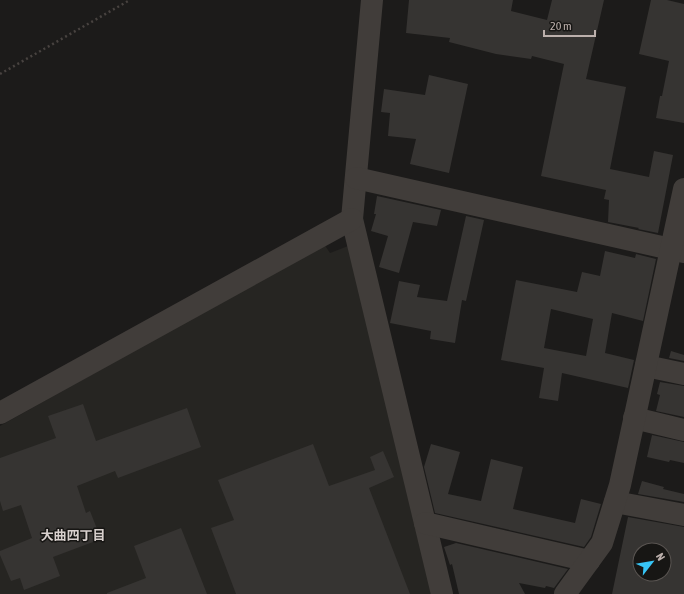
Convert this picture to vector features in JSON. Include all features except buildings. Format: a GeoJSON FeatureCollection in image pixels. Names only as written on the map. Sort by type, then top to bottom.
{"type":"FeatureCollection","features":[{"type":"Feature","properties":{"kind":"street"},"geometry":{"type":"LineString","coordinates":[[372,0],[352,219],[442,594]]}},
{"type":"Feature","properties":{"kind":"street"},"geometry":{"type":"LineString","coordinates":[[356,178],[678,250]]}},
{"type":"Feature","properties":{"kind":"street"},"geometry":{"type":"LineString","coordinates":[[565,594],[602,543],[620,485],[646,366],[678,250],[684,189]]}},
{"type":"Feature","properties":{"kind":"street"},"geometry":{"type":"LineString","coordinates":[[0,413],[352,219]]}},
{"type":"Feature","properties":{"kind":"street"},"geometry":{"type":"LineString","coordinates":[[646,366],[684,374]]}},
{"type":"Feature","properties":{"kind":"street"},"geometry":{"type":"LineString","coordinates":[[634,418],[684,430]]}},
{"type":"Feature","properties":{"kind":"street"},"geometry":{"type":"LineString","coordinates":[[615,502],[684,516]]}},
{"type":"Feature","properties":{"kind":"street"},"geometry":{"type":"LineString","coordinates":[[425,523],[589,561]]}},
{"type":"Feature","properties":{"kind":"path"},"geometry":{"type":"LineString","coordinates":[[0,74],[130,0]]}},
{"type":"Feature","properties":{"kind":"shaded area"},"geometry":{"type":"Polygon","coordinates":[[[324,244],[330,253],[348,246],[434,594],[0,594],[0,426],[324,244]]]}},
{"type":"Feature","properties":{"kind":"district","name":"大曲四丁目"},"geometry":{"type":"Point","coordinates":[73,535]}}]}
